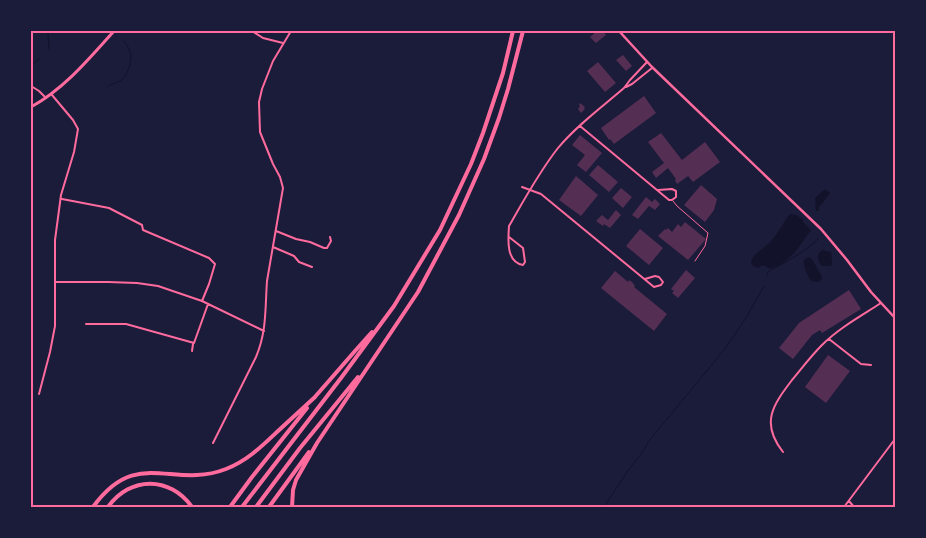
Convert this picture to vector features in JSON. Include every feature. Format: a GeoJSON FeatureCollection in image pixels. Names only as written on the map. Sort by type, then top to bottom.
{"type":"FeatureCollection","features":[{"type":"Feature","properties":{"kind":"highway"},"geometry":{"type":"LineString","coordinates":[[242,507],[394,306],[440,230],[472,164],[503,73],[513,31]]}},
{"type":"Feature","properties":{"kind":"highway"},"geometry":{"type":"LineString","coordinates":[[292,507],[296,480],[317,443],[418,292],[459,215],[484,159],[499,118],[523,31]]}},
{"type":"Feature","properties":{"kind":"highway"},"geometry":{"type":"LineString","coordinates":[[230,507],[315,397],[382,322]]}},
{"type":"Feature","properties":{"kind":"highway"},"geometry":{"type":"LineString","coordinates":[[256,507],[300,448],[372,360]]}},
{"type":"Feature","properties":{"kind":"highway"},"geometry":{"type":"LineString","coordinates":[[93,507],[113,485],[130,476],[149,472],[183,476],[204,475],[216,473],[238,464],[260,448],[315,397]]}},
{"type":"Feature","properties":{"kind":"highway"},"geometry":{"type":"LineString","coordinates":[[270,507],[317,443]]}},
{"type":"Feature","properties":{"kind":"highway"},"geometry":{"type":"LineString","coordinates":[[108,507],[122,492],[136,485],[150,483],[160,484],[172,489],[185,498],[192,507]]}},
{"type":"Feature","properties":{"kind":"main road"},"geometry":{"type":"LineString","coordinates":[[31,107],[52,94],[74,74],[114,31]]}},
{"type":"Feature","properties":{"kind":"street"},"geometry":{"type":"LineString","coordinates":[[252,31],[263,38],[283,43]]}},
{"type":"Feature","properties":{"kind":"street"},"geometry":{"type":"LineString","coordinates":[[213,443],[261,345],[266,322],[266,295],[284,188],[260,132],[259,102],[267,76],[291,31]]}},
{"type":"Feature","properties":{"kind":"street"},"geometry":{"type":"LineString","coordinates":[[620,31],[652,67],[821,228],[871,292],[895,318]]}},
{"type":"Feature","properties":{"kind":"street"},"geometry":{"type":"LineString","coordinates":[[509,237],[523,248],[523,265],[513,260],[510,256],[509,237],[509,226],[530,189],[558,148],[624,88],[647,62]]}},
{"type":"Feature","properties":{"kind":"street"},"geometry":{"type":"LineString","coordinates":[[624,88],[632,84],[652,67]]}},
{"type":"Feature","properties":{"kind":"street"},"geometry":{"type":"LineString","coordinates":[[31,86],[46,98]]}},
{"type":"Feature","properties":{"kind":"street"},"geometry":{"type":"LineString","coordinates":[[39,394],[55,326],[55,240],[61,198],[78,130],[52,94]]}},
{"type":"Feature","properties":{"kind":"street"},"geometry":{"type":"LineString","coordinates":[[580,126],[669,200],[676,198],[677,195],[672,189],[658,190]]}},
{"type":"Feature","properties":{"kind":"street"},"geometry":{"type":"LineString","coordinates":[[522,186],[541,194],[654,287],[659,287],[663,282],[659,277],[655,276],[645,279]]}},
{"type":"Feature","properties":{"kind":"street"},"geometry":{"type":"LineString","coordinates":[[61,198],[109,208],[142,225],[144,230],[209,258],[215,264],[202,300]]}},
{"type":"Feature","properties":{"kind":"street"},"geometry":{"type":"LineString","coordinates":[[276,231],[324,248],[327,248],[330,237]]}},
{"type":"Feature","properties":{"kind":"street"},"geometry":{"type":"LineString","coordinates":[[273,247],[294,256],[299,262],[312,267]]}},
{"type":"Feature","properties":{"kind":"street"},"geometry":{"type":"LineString","coordinates":[[55,282],[137,283],[158,286],[202,300],[264,331]]}},
{"type":"Feature","properties":{"kind":"street"},"geometry":{"type":"LineString","coordinates":[[192,351],[208,304]]}},
{"type":"Feature","properties":{"kind":"street"},"geometry":{"type":"LineString","coordinates":[[782,452],[775,442],[771,422],[778,398],[812,355],[829,338],[882,304]]}},
{"type":"Feature","properties":{"kind":"street"},"geometry":{"type":"LineString","coordinates":[[86,324],[126,324],[194,342]]}},
{"type":"Feature","properties":{"kind":"street"},"geometry":{"type":"LineString","coordinates":[[829,338],[861,364],[870,365]]}},
{"type":"Feature","properties":{"kind":"street"},"geometry":{"type":"LineString","coordinates":[[844,507],[895,439]]}},
{"type":"Feature","properties":{"kind":"street"},"geometry":{"type":"LineString","coordinates":[[849,502],[854,507]]}},
{"type":"Feature","properties":{"kind":"lane"},"geometry":{"type":"LineString","coordinates":[[672,200],[708,233],[705,246],[695,260]]}},
{"type":"Feature","properties":{"kind":"shaded area"},"geometry":{"type":"Polygon","coordinates":[[[825,189],[830,193],[819,206],[819,211],[816,211],[815,198],[825,189]]]}},
{"type":"Feature","properties":{"kind":"shaded area"},"geometry":{"type":"Polygon","coordinates":[[[790,214],[796,215],[803,220],[811,230],[798,248],[784,262],[770,269],[764,266],[758,268],[752,265],[751,261],[753,258],[774,238],[790,214]]]}},
{"type":"Feature","properties":{"kind":"shaded area"},"geometry":{"type":"Polygon","coordinates":[[[822,250],[831,252],[831,266],[822,266],[819,262],[818,256],[822,250]]]}},
{"type":"Feature","properties":{"kind":"shaded area"},"geometry":{"type":"Polygon","coordinates":[[[808,257],[812,259],[822,277],[822,280],[818,282],[811,281],[806,272],[803,261],[808,257]]]}},
{"type":"Feature","properties":{"kind":"building"},"geometry":{"type":"Polygon","coordinates":[[[597,31],[603,31],[606,35],[596,43],[590,37],[597,31]]]}},
{"type":"Feature","properties":{"kind":"building"},"geometry":{"type":"Polygon","coordinates":[[[623,55],[632,66],[626,71],[616,60],[623,55]]]}},
{"type":"Feature","properties":{"kind":"building"},"geometry":{"type":"Polygon","coordinates":[[[598,62],[616,83],[605,92],[587,71],[598,62]]]}},
{"type":"Feature","properties":{"kind":"building"},"geometry":{"type":"Polygon","coordinates":[[[644,96],[656,113],[614,144],[601,128],[644,96]]]}},
{"type":"Feature","properties":{"kind":"building"},"geometry":{"type":"Polygon","coordinates":[[[580,103],[585,107],[581,113],[578,109],[580,103]]]}},
{"type":"Feature","properties":{"kind":"building"},"geometry":{"type":"Polygon","coordinates":[[[661,133],[682,160],[705,142],[720,162],[693,182],[688,176],[677,184],[676,179],[668,168],[656,178],[652,172],[664,163],[648,142],[661,133]]]}},
{"type":"Feature","properties":{"kind":"building"},"geometry":{"type":"Polygon","coordinates":[[[580,135],[602,153],[586,172],[577,165],[585,155],[572,145],[580,135]]]}},
{"type":"Feature","properties":{"kind":"building"},"geometry":{"type":"Polygon","coordinates":[[[598,165],[618,182],[609,192],[589,175],[598,165]]]}},
{"type":"Feature","properties":{"kind":"building"},"geometry":{"type":"Polygon","coordinates":[[[576,176],[598,195],[581,216],[559,200],[576,176]]]}},
{"type":"Feature","properties":{"kind":"building"},"geometry":{"type":"Polygon","coordinates":[[[701,185],[717,199],[714,210],[705,222],[684,205],[701,185]]]}},
{"type":"Feature","properties":{"kind":"building"},"geometry":{"type":"Polygon","coordinates":[[[621,188],[632,197],[623,208],[612,198],[621,188]]]}},
{"type":"Feature","properties":{"kind":"building"},"geometry":{"type":"Polygon","coordinates":[[[646,197],[652,202],[655,199],[660,204],[655,210],[649,206],[638,219],[632,215],[646,197]]]}},
{"type":"Feature","properties":{"kind":"building"},"geometry":{"type":"Polygon","coordinates":[[[616,210],[621,215],[610,228],[596,221],[602,215],[608,220],[616,210]]]}},
{"type":"Feature","properties":{"kind":"building"},"geometry":{"type":"Polygon","coordinates":[[[685,222],[706,239],[688,260],[658,236],[665,229],[668,228],[672,232],[678,224],[681,227],[685,222]]]}},
{"type":"Feature","properties":{"kind":"building"},"geometry":{"type":"Polygon","coordinates":[[[640,229],[663,248],[649,265],[626,246],[640,229]]]}},
{"type":"Feature","properties":{"kind":"building"},"geometry":{"type":"Polygon","coordinates":[[[686,270],[695,278],[678,298],[672,293],[674,291],[671,289],[686,270]]]}},
{"type":"Feature","properties":{"kind":"building"},"geometry":{"type":"Polygon","coordinates":[[[615,271],[628,282],[629,280],[632,282],[634,287],[667,314],[654,331],[601,288],[615,271]]]}},
{"type":"Feature","properties":{"kind":"building"},"geometry":{"type":"Polygon","coordinates":[[[849,290],[861,309],[822,333],[820,330],[812,335],[793,359],[779,348],[799,323],[849,290]]]}},
{"type":"Feature","properties":{"kind":"building"},"geometry":{"type":"Polygon","coordinates":[[[828,355],[850,371],[826,403],[805,387],[828,355]]]}},
{"type":"Feature","properties":{"kind":"waterway"},"geometry":{"type":"LineString","coordinates":[[49,49],[48,33],[50,31]]}},
{"type":"Feature","properties":{"kind":"waterway"},"geometry":{"type":"LineString","coordinates":[[108,86],[123,79],[128,70],[131,55],[124,41]]}},
{"type":"Feature","properties":{"kind":"waterway"},"geometry":{"type":"LineString","coordinates":[[31,66],[40,58]]}},
{"type":"Feature","properties":{"kind":"waterway"},"geometry":{"type":"LineString","coordinates":[[767,275],[768,272],[801,253],[818,239]]}},
{"type":"Feature","properties":{"kind":"waterway"},"geometry":{"type":"LineString","coordinates":[[604,507],[648,442],[724,350],[746,318],[764,286]]}}]}
